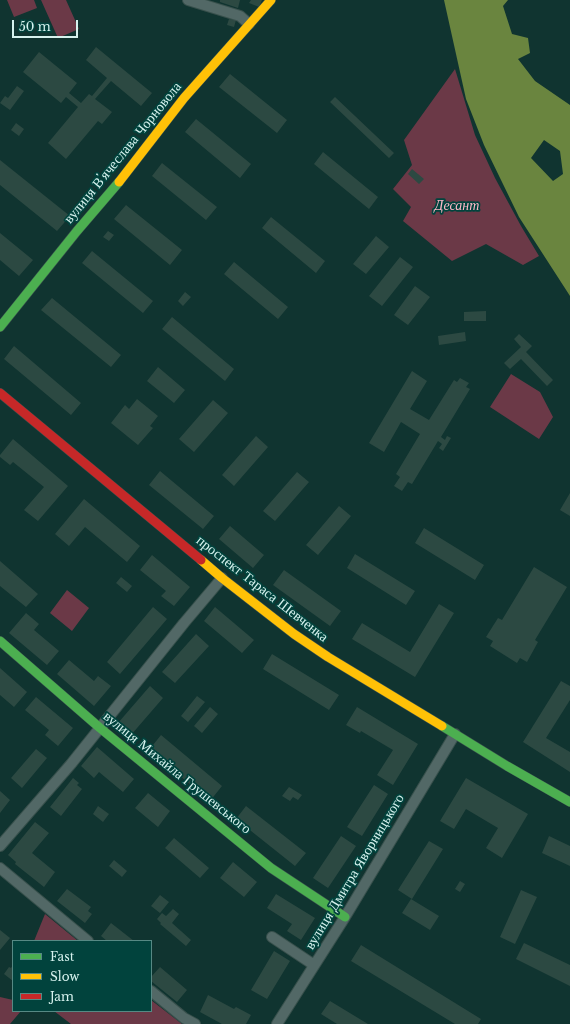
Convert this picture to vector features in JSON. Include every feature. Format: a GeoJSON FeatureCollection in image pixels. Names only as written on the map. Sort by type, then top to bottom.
{"type":"FeatureCollection","features":[{"type":"Feature","properties":{"kind":"street"},"geometry":{"type":"LineString","coordinates":[[188,0],[240,16],[249,24]]}},
{"type":"Feature","properties":{"kind":"street","name":"вулиця Вʼячеслава Чорновола"},"geometry":{"type":"LineString","coordinates":[[0,327],[115,186],[184,98],[271,0]]}},
{"type":"Feature","properties":{"kind":"street","name":"проспект Тараса Шевченка"},"geometry":{"type":"LineString","coordinates":[[0,392],[222,578],[294,634],[328,657],[507,766],[570,802]]}},
{"type":"Feature","properties":{"kind":"street"},"geometry":{"type":"LineString","coordinates":[[0,846],[71,764],[222,578]]}},
{"type":"Feature","properties":{"kind":"street","name":"вулиця Михайла Грушевського"},"geometry":{"type":"LineString","coordinates":[[0,641],[100,728],[271,868],[345,917]]}},
{"type":"Feature","properties":{"kind":"street","name":"вулиця Дмитра Яворницького"},"geometry":{"type":"LineString","coordinates":[[277,1024],[345,917],[455,734]]}},
{"type":"Feature","properties":{"kind":"street"},"geometry":{"type":"LineString","coordinates":[[0,868],[87,940]]}},
{"type":"Feature","properties":{"kind":"street"},"geometry":{"type":"LineString","coordinates":[[272,937],[314,965]]}},
{"type":"Feature","properties":{"kind":"street"},"geometry":{"type":"LineString","coordinates":[[152,992],[184,1018],[195,1024]]}},
{"type":"Feature","properties":{"kind":"green space"},"geometry":{"type":"Polygon","coordinates":[[[7,0],[34,0],[37,8],[14,17],[7,0]]]}},
{"type":"Feature","properties":{"kind":"green space"},"geometry":{"type":"Polygon","coordinates":[[[41,0],[66,0],[79,29],[58,38],[41,0]]]}},
{"type":"Feature","properties":{"kind":"green space","name":"Десант"},"geometry":{"type":"Polygon","coordinates":[[[455,69],[475,135],[495,178],[539,256],[523,265],[486,244],[452,261],[403,221],[411,207],[393,189],[412,165],[404,140],[455,69]]]}},
{"type":"Feature","properties":{"kind":"green space"},"geometry":{"type":"Polygon","coordinates":[[[511,374],[540,392],[553,417],[539,439],[490,407],[511,374]]]}},
{"type":"Feature","properties":{"kind":"green space"},"geometry":{"type":"Polygon","coordinates":[[[67,590],[89,608],[72,631],[50,613],[67,590]]]}},
{"type":"Feature","properties":{"kind":"green space"},"geometry":{"type":"Polygon","coordinates":[[[45,914],[77,940],[34,940],[45,914]]]}},
{"type":"Feature","properties":{"kind":"green space"},"geometry":{"type":"Polygon","coordinates":[[[0,997],[12,1000],[12,1012],[20,1012],[10,1024],[0,1024],[0,997]]]}},
{"type":"Feature","properties":{"kind":"green space"},"geometry":{"type":"Polygon","coordinates":[[[152,1001],[182,1024],[71,1024],[55,1012],[152,1012],[152,1001]]]}},
{"type":"Feature","properties":{"kind":"shaded area"},"geometry":{"type":"Polygon","coordinates":[[[444,0],[508,0],[503,6],[512,34],[528,38],[530,53],[518,59],[535,81],[570,105],[570,296],[519,217],[484,145],[466,99],[444,0]],[[544,140],[531,158],[553,181],[563,174],[560,151],[544,140]]]}},
{"type":"Feature","properties":{"kind":"building"},"geometry":{"type":"Polygon","coordinates":[[[220,0],[240,0],[238,8],[220,2],[220,0]]]}},
{"type":"Feature","properties":{"kind":"building"},"geometry":{"type":"Polygon","coordinates":[[[251,0],[262,0],[259,7],[249,3],[251,0]]]}},
{"type":"Feature","properties":{"kind":"building"},"geometry":{"type":"Polygon","coordinates":[[[229,19],[236,20],[234,27],[227,25],[229,19]]]}},
{"type":"Feature","properties":{"kind":"building"},"geometry":{"type":"Polygon","coordinates":[[[96,47],[152,93],[141,106],[111,81],[95,99],[112,112],[102,124],[98,121],[66,159],[48,143],[78,107],[66,97],[61,103],[23,72],[39,52],[77,83],[69,93],[81,103],[89,94],[92,96],[107,78],[86,60],[96,47]]]}},
{"type":"Feature","properties":{"kind":"building"},"geometry":{"type":"Polygon","coordinates":[[[230,74],[287,120],[277,133],[219,87],[230,74]]]}},
{"type":"Feature","properties":{"kind":"building"},"geometry":{"type":"Polygon","coordinates":[[[17,86],[24,91],[10,110],[0,103],[5,96],[8,98],[17,86]]]}},
{"type":"Feature","properties":{"kind":"building"},"geometry":{"type":"Polygon","coordinates":[[[335,97],[394,153],[389,158],[330,102],[335,97]]]}},
{"type":"Feature","properties":{"kind":"building"},"geometry":{"type":"Polygon","coordinates":[[[196,119],[251,164],[240,178],[185,132],[196,119]]]}},
{"type":"Feature","properties":{"kind":"building"},"geometry":{"type":"Polygon","coordinates":[[[16,123],[24,129],[19,136],[11,130],[16,123]]]}},
{"type":"Feature","properties":{"kind":"building"},"geometry":{"type":"Polygon","coordinates":[[[323,152],[378,197],[369,209],[314,164],[323,152]]]}},
{"type":"Feature","properties":{"kind":"building"},"geometry":{"type":"Polygon","coordinates":[[[0,160],[70,216],[57,231],[0,185],[0,160]]]}},
{"type":"Feature","properties":{"kind":"building"},"geometry":{"type":"Polygon","coordinates":[[[162,163],[217,207],[206,220],[152,176],[162,163]]]}},
{"type":"Feature","properties":{"kind":"building"},"geometry":{"type":"Polygon","coordinates":[[[412,169],[424,179],[419,184],[408,174],[412,169]]]}},
{"type":"Feature","properties":{"kind":"building"},"geometry":{"type":"Polygon","coordinates":[[[126,205],[182,250],[170,265],[114,219],[126,205]]]}},
{"type":"Feature","properties":{"kind":"building"},"geometry":{"type":"Polygon","coordinates":[[[271,217],[325,261],[316,273],[262,228],[271,217]]]}},
{"type":"Feature","properties":{"kind":"building"},"geometry":{"type":"Polygon","coordinates":[[[108,231],[114,235],[109,241],[103,237],[108,231]]]}},
{"type":"Feature","properties":{"kind":"building"},"geometry":{"type":"Polygon","coordinates":[[[0,233],[33,260],[19,276],[0,260],[0,233]]]}},
{"type":"Feature","properties":{"kind":"building"},"geometry":{"type":"Polygon","coordinates":[[[376,236],[389,247],[366,274],[353,264],[376,236]]]}},
{"type":"Feature","properties":{"kind":"building"},"geometry":{"type":"Polygon","coordinates":[[[92,251],[153,301],[143,313],[82,263],[92,251]]]}},
{"type":"Feature","properties":{"kind":"building"},"geometry":{"type":"Polygon","coordinates":[[[400,257],[413,267],[382,306],[369,296],[400,257]]]}},
{"type":"Feature","properties":{"kind":"building"},"geometry":{"type":"Polygon","coordinates":[[[234,262],[288,307],[278,319],[224,274],[234,262]]]}},
{"type":"Feature","properties":{"kind":"building"},"geometry":{"type":"Polygon","coordinates":[[[415,286],[430,297],[408,325],[394,315],[415,286]]]}},
{"type":"Feature","properties":{"kind":"building"},"geometry":{"type":"Polygon","coordinates":[[[185,292],[191,297],[183,306],[178,301],[185,292]]]}},
{"type":"Feature","properties":{"kind":"building"},"geometry":{"type":"Polygon","coordinates":[[[52,298],[121,355],[111,367],[41,310],[52,298]]]}},
{"type":"Feature","properties":{"kind":"building"},"geometry":{"type":"Polygon","coordinates":[[[486,311],[486,321],[464,321],[464,312],[486,311]]]}},
{"type":"Feature","properties":{"kind":"building"},"geometry":{"type":"Polygon","coordinates":[[[172,317],[234,369],[225,381],[162,329],[172,317]]]}},
{"type":"Feature","properties":{"kind":"building"},"geometry":{"type":"Polygon","coordinates":[[[465,332],[466,341],[439,345],[438,336],[465,332]]]}},
{"type":"Feature","properties":{"kind":"building"},"geometry":{"type":"Polygon","coordinates":[[[519,334],[532,346],[526,352],[553,380],[547,386],[521,359],[510,369],[504,363],[521,347],[514,339],[519,334]]]}},
{"type":"Feature","properties":{"kind":"building"},"geometry":{"type":"Polygon","coordinates":[[[14,346],[81,403],[71,415],[4,359],[14,346]]]}},
{"type":"Feature","properties":{"kind":"building"},"geometry":{"type":"Polygon","coordinates":[[[158,367],[185,390],[174,403],[147,381],[158,367]]]}},
{"type":"Feature","properties":{"kind":"building"},"geometry":{"type":"Polygon","coordinates":[[[412,371],[427,381],[410,409],[429,420],[454,380],[457,382],[460,378],[469,383],[466,387],[470,389],[441,437],[445,440],[447,436],[451,438],[443,451],[439,448],[442,444],[438,441],[412,484],[408,482],[402,491],[394,486],[400,477],[396,474],[420,434],[401,422],[384,452],[369,443],[412,371]]]}},
{"type":"Feature","properties":{"kind":"building"},"geometry":{"type":"Polygon","coordinates":[[[137,399],[158,416],[150,426],[153,428],[138,445],[111,423],[125,405],[129,409],[137,399]]]}},
{"type":"Feature","properties":{"kind":"building"},"geometry":{"type":"Polygon","coordinates":[[[213,400],[228,413],[194,452],[179,439],[213,400]]]}},
{"type":"Feature","properties":{"kind":"building"},"geometry":{"type":"Polygon","coordinates":[[[256,436],[268,447],[234,486],[222,475],[256,436]]]}},
{"type":"Feature","properties":{"kind":"building"},"geometry":{"type":"Polygon","coordinates":[[[13,439],[68,486],[38,521],[24,510],[44,487],[13,462],[10,465],[0,457],[13,439]]]}},
{"type":"Feature","properties":{"kind":"building"},"geometry":{"type":"Polygon","coordinates":[[[160,471],[214,516],[203,529],[149,485],[160,471]]]}},
{"type":"Feature","properties":{"kind":"building"},"geometry":{"type":"Polygon","coordinates":[[[297,472],[309,482],[275,521],[263,511],[297,472]]]}},
{"type":"Feature","properties":{"kind":"building"},"geometry":{"type":"Polygon","coordinates":[[[570,493],[570,516],[560,510],[570,493]]]}},
{"type":"Feature","properties":{"kind":"building"},"geometry":{"type":"Polygon","coordinates":[[[84,499],[140,546],[127,562],[85,527],[69,546],[55,534],[84,499]]]}},
{"type":"Feature","properties":{"kind":"building"},"geometry":{"type":"Polygon","coordinates":[[[339,506],[351,516],[318,555],[306,545],[339,506]]]}},
{"type":"Feature","properties":{"kind":"building"},"geometry":{"type":"Polygon","coordinates":[[[230,526],[264,555],[253,568],[219,539],[230,526]]]}},
{"type":"Feature","properties":{"kind":"building"},"geometry":{"type":"Polygon","coordinates":[[[424,528],[484,565],[475,580],[415,543],[424,528]]]}},
{"type":"Feature","properties":{"kind":"building"},"geometry":{"type":"Polygon","coordinates":[[[355,554],[415,591],[406,605],[347,568],[355,554]]]}},
{"type":"Feature","properties":{"kind":"building"},"geometry":{"type":"Polygon","coordinates":[[[152,555],[190,587],[174,606],[161,596],[166,591],[140,570],[152,555]]]}},
{"type":"Feature","properties":{"kind":"building"},"geometry":{"type":"Polygon","coordinates":[[[0,561],[38,594],[26,607],[0,586],[0,561]]]}},
{"type":"Feature","properties":{"kind":"building"},"geometry":{"type":"Polygon","coordinates":[[[534,567],[567,587],[535,640],[538,642],[527,662],[520,658],[517,663],[490,646],[493,641],[486,637],[498,618],[502,620],[534,567]]]}},
{"type":"Feature","properties":{"kind":"building"},"geometry":{"type":"Polygon","coordinates":[[[284,570],[341,611],[330,626],[273,585],[284,570]]]}},
{"type":"Feature","properties":{"kind":"building"},"geometry":{"type":"Polygon","coordinates":[[[121,577],[132,586],[127,592],[116,583],[121,577]]]}},
{"type":"Feature","properties":{"kind":"building"},"geometry":{"type":"Polygon","coordinates":[[[439,604],[454,613],[415,677],[352,639],[362,623],[410,652],[439,604]]]}},
{"type":"Feature","properties":{"kind":"building"},"geometry":{"type":"Polygon","coordinates":[[[153,607],[167,619],[120,674],[107,662],[153,607]]]}},
{"type":"Feature","properties":{"kind":"building"},"geometry":{"type":"Polygon","coordinates":[[[215,607],[254,640],[242,653],[204,621],[215,607]]]}},
{"type":"Feature","properties":{"kind":"building"},"geometry":{"type":"Polygon","coordinates":[[[26,613],[39,624],[34,630],[59,651],[47,665],[9,633],[26,613]]]}},
{"type":"Feature","properties":{"kind":"building"},"geometry":{"type":"Polygon","coordinates":[[[196,634],[209,646],[175,683],[162,672],[196,634]]]}},
{"type":"Feature","properties":{"kind":"building"},"geometry":{"type":"Polygon","coordinates":[[[272,654],[339,695],[329,710],[263,669],[272,654]]]}},
{"type":"Feature","properties":{"kind":"building"},"geometry":{"type":"Polygon","coordinates":[[[69,660],[94,681],[98,676],[111,686],[94,706],[57,674],[69,660]]]}},
{"type":"Feature","properties":{"kind":"building"},"geometry":{"type":"Polygon","coordinates":[[[0,668],[27,692],[14,707],[0,695],[0,668]]]}},
{"type":"Feature","properties":{"kind":"building"},"geometry":{"type":"Polygon","coordinates":[[[561,681],[570,686],[570,700],[546,738],[570,752],[570,772],[523,742],[561,681]]]}},
{"type":"Feature","properties":{"kind":"building"},"geometry":{"type":"Polygon","coordinates":[[[150,686],[163,698],[131,735],[118,723],[150,686]]]}},
{"type":"Feature","properties":{"kind":"building"},"geometry":{"type":"Polygon","coordinates":[[[197,696],[205,702],[188,722],[181,716],[197,696]]]}},
{"type":"Feature","properties":{"kind":"building"},"geometry":{"type":"Polygon","coordinates":[[[36,697],[73,728],[58,746],[45,735],[49,730],[25,710],[36,697]]]}},
{"type":"Feature","properties":{"kind":"building"},"geometry":{"type":"Polygon","coordinates":[[[210,707],[218,714],[202,733],[194,726],[210,707]]]}},
{"type":"Feature","properties":{"kind":"building"},"geometry":{"type":"Polygon","coordinates":[[[357,707],[418,744],[393,785],[377,775],[393,750],[361,731],[360,733],[346,725],[357,707]]]}},
{"type":"Feature","properties":{"kind":"building"},"geometry":{"type":"Polygon","coordinates":[[[161,735],[222,786],[210,801],[149,750],[161,735]]]}},
{"type":"Feature","properties":{"kind":"building"},"geometry":{"type":"Polygon","coordinates":[[[97,747],[134,779],[123,792],[99,772],[94,778],[81,766],[97,747]]]}},
{"type":"Feature","properties":{"kind":"building"},"geometry":{"type":"Polygon","coordinates":[[[36,749],[47,758],[22,788],[11,778],[36,749]]]}},
{"type":"Feature","properties":{"kind":"building"},"geometry":{"type":"Polygon","coordinates":[[[73,778],[79,783],[77,785],[82,789],[61,816],[50,807],[73,778]]]}},
{"type":"Feature","properties":{"kind":"building"},"geometry":{"type":"Polygon","coordinates":[[[466,778],[528,814],[502,858],[486,848],[498,828],[466,809],[454,829],[440,821],[466,778]]]}},
{"type":"Feature","properties":{"kind":"building"},"geometry":{"type":"Polygon","coordinates":[[[374,785],[388,794],[362,836],[347,827],[374,785]]]}},
{"type":"Feature","properties":{"kind":"building"},"geometry":{"type":"Polygon","coordinates":[[[289,787],[302,795],[298,800],[293,797],[290,801],[282,796],[289,787]]]}},
{"type":"Feature","properties":{"kind":"building"},"geometry":{"type":"Polygon","coordinates":[[[0,791],[10,800],[0,813],[0,791]]]}},
{"type":"Feature","properties":{"kind":"building"},"geometry":{"type":"Polygon","coordinates":[[[148,793],[170,811],[158,827],[135,808],[148,793]]]}},
{"type":"Feature","properties":{"kind":"building"},"geometry":{"type":"Polygon","coordinates":[[[98,806],[109,814],[103,822],[93,814],[98,806]]]}},
{"type":"Feature","properties":{"kind":"building"},"geometry":{"type":"Polygon","coordinates":[[[246,806],[306,853],[295,866],[236,819],[246,806]]]}},
{"type":"Feature","properties":{"kind":"building"},"geometry":{"type":"Polygon","coordinates":[[[35,822],[49,833],[32,853],[55,872],[44,887],[15,864],[16,862],[8,855],[35,822]]]}},
{"type":"Feature","properties":{"kind":"building"},"geometry":{"type":"Polygon","coordinates":[[[341,836],[356,846],[328,888],[313,878],[341,836]]]}},
{"type":"Feature","properties":{"kind":"building"},"geometry":{"type":"Polygon","coordinates":[[[549,836],[570,846],[570,866],[542,853],[549,836]]]}},
{"type":"Feature","properties":{"kind":"building"},"geometry":{"type":"Polygon","coordinates":[[[174,838],[209,868],[200,878],[165,848],[174,838]]]}},
{"type":"Feature","properties":{"kind":"building"},"geometry":{"type":"Polygon","coordinates":[[[429,841],[443,849],[412,899],[398,890],[429,841]]]}},
{"type":"Feature","properties":{"kind":"building"},"geometry":{"type":"Polygon","coordinates":[[[114,860],[127,871],[122,877],[109,866],[114,860]]]}},
{"type":"Feature","properties":{"kind":"building"},"geometry":{"type":"Polygon","coordinates":[[[233,862],[257,882],[244,897],[220,878],[233,862]]]}},
{"type":"Feature","properties":{"kind":"building"},"geometry":{"type":"Polygon","coordinates":[[[460,881],[465,884],[460,892],[455,889],[460,881]]]}},
{"type":"Feature","properties":{"kind":"building"},"geometry":{"type":"Polygon","coordinates":[[[67,889],[91,907],[88,911],[92,914],[85,923],[57,901],[67,889]]]}},
{"type":"Feature","properties":{"kind":"building"},"geometry":{"type":"Polygon","coordinates":[[[521,890],[537,897],[515,944],[500,937],[521,890]]]}},
{"type":"Feature","properties":{"kind":"building"},"geometry":{"type":"Polygon","coordinates":[[[276,894],[315,918],[301,940],[287,931],[292,924],[267,908],[276,894]]]}},
{"type":"Feature","properties":{"kind":"building"},"geometry":{"type":"Polygon","coordinates":[[[160,895],[169,902],[160,913],[151,906],[160,895]]]}},
{"type":"Feature","properties":{"kind":"building"},"geometry":{"type":"Polygon","coordinates":[[[411,899],[439,916],[430,930],[402,913],[411,899]]]}},
{"type":"Feature","properties":{"kind":"building"},"geometry":{"type":"Polygon","coordinates":[[[173,909],[179,914],[172,923],[191,940],[186,946],[160,924],[161,923],[157,919],[162,913],[166,916],[173,909]]]}},
{"type":"Feature","properties":{"kind":"building"},"geometry":{"type":"Polygon","coordinates":[[[111,923],[133,940],[106,940],[101,936],[111,923]]]}},
{"type":"Feature","properties":{"kind":"building"},"geometry":{"type":"Polygon","coordinates":[[[0,930],[10,938],[0,950],[0,930]]]}},
{"type":"Feature","properties":{"kind":"building"},"geometry":{"type":"Polygon","coordinates":[[[524,943],[570,965],[570,986],[516,959],[524,943]]]}},
{"type":"Feature","properties":{"kind":"building"},"geometry":{"type":"Polygon","coordinates":[[[361,945],[481,1019],[478,1024],[455,1024],[351,961],[361,945]]]}},
{"type":"Feature","properties":{"kind":"building"},"geometry":{"type":"Polygon","coordinates":[[[274,951],[290,961],[267,999],[251,990],[274,951]]]}},
{"type":"Feature","properties":{"kind":"building"},"geometry":{"type":"Polygon","coordinates":[[[12,966],[12,980],[4,974],[9,967],[11,968],[12,966]]]}},
{"type":"Feature","properties":{"kind":"building"},"geometry":{"type":"Polygon","coordinates":[[[160,967],[187,990],[177,1002],[152,982],[152,976],[160,967]]]}},
{"type":"Feature","properties":{"kind":"building"},"geometry":{"type":"Polygon","coordinates":[[[208,995],[234,1009],[236,1007],[251,1015],[246,1024],[222,1024],[200,1012],[208,995]]]}},
{"type":"Feature","properties":{"kind":"building"},"geometry":{"type":"Polygon","coordinates":[[[330,1001],[368,1024],[337,1024],[321,1014],[330,1001]]]}},
{"type":"Feature","properties":{"kind":"traffic: fast"},"geometry":{"type":"LineString","coordinates":[[0,327],[77,231],[119,182]]}},
{"type":"Feature","properties":{"kind":"traffic: fast"},"geometry":{"type":"LineString","coordinates":[[0,641],[100,728],[271,868],[345,917]]}},
{"type":"Feature","properties":{"kind":"traffic: fast"},"geometry":{"type":"LineString","coordinates":[[442,726],[507,766],[570,802]]}},
{"type":"Feature","properties":{"kind":"traffic: slow"},"geometry":{"type":"LineString","coordinates":[[119,182],[184,98],[271,0]]}},
{"type":"Feature","properties":{"kind":"traffic: slow"},"geometry":{"type":"LineString","coordinates":[[201,560],[294,634],[328,657],[442,726]]}},
{"type":"Feature","properties":{"kind":"traffic: jam"},"geometry":{"type":"LineString","coordinates":[[0,393],[201,560]]}}]}
